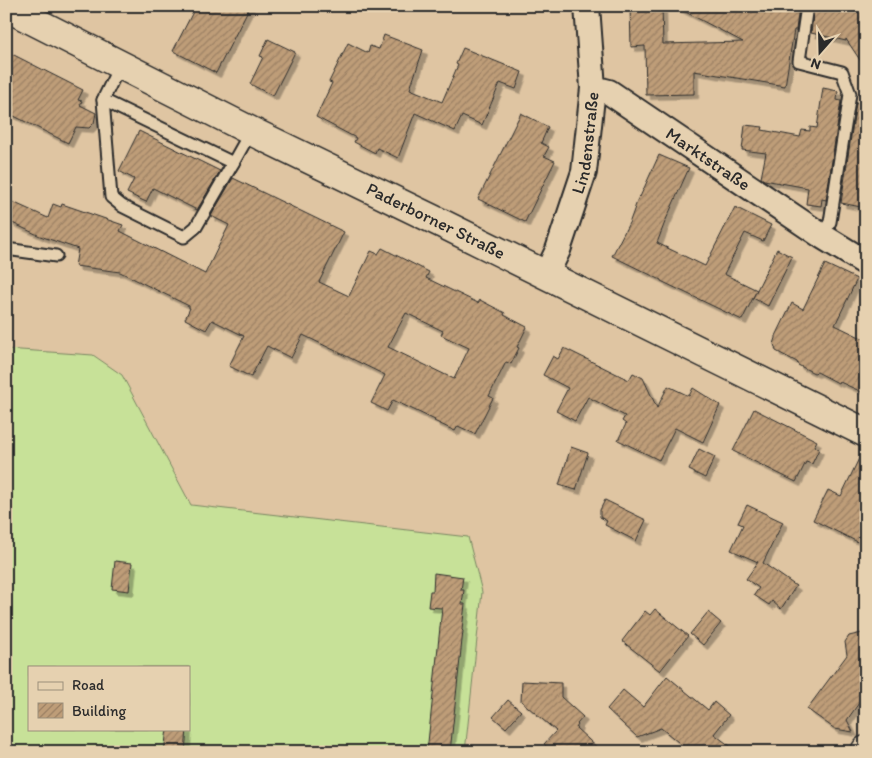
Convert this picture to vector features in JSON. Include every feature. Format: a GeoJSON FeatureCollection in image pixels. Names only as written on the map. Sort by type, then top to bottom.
{"type":"FeatureCollection","features":[{"type":"Feature","properties":{"kind":"main road","name":"Paderborner Straße"},"geometry":{"type":"LineString","coordinates":[[6,8],[250,131],[866,432]]}},
{"type":"Feature","properties":{"kind":"street","name":"Lindenstraße"},"geometry":{"type":"LineString","coordinates":[[546,275],[558,250],[584,172],[592,88],[587,6]]}},
{"type":"Feature","properties":{"kind":"street","name":"Marktstraße"},"geometry":{"type":"LineString","coordinates":[[592,88],[609,92],[822,236],[866,263]]}},
{"type":"Feature","properties":{"kind":"lane"},"geometry":{"type":"LineString","coordinates":[[807,6],[799,62],[842,72],[850,94],[830,222],[822,236]]}},
{"type":"Feature","properties":{"kind":"lane"},"geometry":{"type":"LineString","coordinates":[[120,65],[103,100],[111,197],[122,206],[175,233],[184,237],[196,227],[250,131]]}},
{"type":"Feature","properties":{"kind":"lane"},"geometry":{"type":"LineString","coordinates":[[103,100],[233,164]]}},
{"type":"Feature","properties":{"kind":"lane"},"geometry":{"type":"LineString","coordinates":[[6,249],[56,256]]}},
{"type":"Feature","properties":{"kind":"green space"},"geometry":{"type":"Polygon","coordinates":[[[6,349],[93,355],[122,375],[191,505],[468,537],[482,592],[465,752],[6,752],[6,349]]]}},
{"type":"Feature","properties":{"kind":"building"},"geometry":{"type":"Polygon","coordinates":[[[196,6],[250,6],[216,73],[173,51],[196,6]]]}},
{"type":"Feature","properties":{"kind":"building"},"geometry":{"type":"Polygon","coordinates":[[[630,6],[662,6],[663,44],[743,42],[674,6],[799,6],[785,86],[694,71],[694,94],[646,95],[645,46],[631,47],[630,6]]]}},
{"type":"Feature","properties":{"kind":"building"},"geometry":{"type":"Polygon","coordinates":[[[814,6],[866,6],[866,69],[846,39],[846,41],[811,33],[814,6]]]}},
{"type":"Feature","properties":{"kind":"building"},"geometry":{"type":"Polygon","coordinates":[[[384,35],[423,50],[410,89],[442,102],[458,65],[456,64],[463,48],[522,72],[516,89],[500,83],[482,125],[462,116],[455,131],[415,113],[398,158],[377,148],[375,153],[354,142],[356,138],[316,117],[332,83],[329,82],[348,43],[368,53],[370,46],[379,49],[384,35]]]}},
{"type":"Feature","properties":{"kind":"building"},"geometry":{"type":"Polygon","coordinates":[[[268,39],[295,52],[273,96],[250,84],[263,57],[260,56],[268,39]]]}},
{"type":"Feature","properties":{"kind":"building"},"geometry":{"type":"Polygon","coordinates":[[[6,51],[83,90],[78,100],[82,101],[80,105],[96,113],[94,123],[89,128],[76,127],[68,143],[6,112],[6,51]]]}},
{"type":"Feature","properties":{"kind":"building"},"geometry":{"type":"Polygon","coordinates":[[[823,88],[838,91],[837,100],[841,101],[826,200],[822,199],[821,206],[806,204],[808,188],[761,178],[766,153],[742,150],[745,125],[763,127],[762,130],[800,137],[802,130],[810,131],[810,127],[817,128],[823,88]]]}},
{"type":"Feature","properties":{"kind":"building"},"geometry":{"type":"Polygon","coordinates":[[[856,103],[866,104],[866,145],[864,158],[866,159],[866,208],[841,203],[856,103]]]}},
{"type":"Feature","properties":{"kind":"building"},"geometry":{"type":"Polygon","coordinates":[[[521,113],[548,127],[541,143],[549,147],[544,156],[555,161],[525,222],[478,199],[521,113]]]}},
{"type":"Feature","properties":{"kind":"building"},"geometry":{"type":"Polygon","coordinates":[[[139,131],[220,171],[197,210],[153,188],[146,202],[127,193],[134,179],[119,171],[139,131]]]}},
{"type":"Feature","properties":{"kind":"building"},"geometry":{"type":"Polygon","coordinates":[[[659,155],[689,168],[657,243],[705,266],[735,207],[771,225],[763,241],[745,233],[724,274],[757,290],[742,320],[612,256],[630,221],[639,196],[659,155]]]}},
{"type":"Feature","properties":{"kind":"building"},"geometry":{"type":"Polygon","coordinates":[[[233,178],[344,232],[319,282],[349,296],[371,251],[378,254],[382,248],[429,272],[426,278],[478,303],[480,300],[527,327],[511,364],[506,362],[489,396],[493,398],[475,434],[458,426],[455,431],[393,400],[387,411],[371,403],[385,375],[303,335],[291,358],[267,346],[251,377],[229,366],[244,336],[212,320],[206,330],[185,319],[190,308],[189,306],[120,272],[75,266],[78,249],[40,236],[6,220],[6,199],[48,218],[53,204],[61,207],[62,204],[123,225],[120,231],[205,274],[229,225],[211,216],[233,178]],[[406,313],[388,347],[454,379],[469,348],[441,335],[443,331],[406,313]]]}},
{"type":"Feature","properties":{"kind":"building"},"geometry":{"type":"Polygon","coordinates":[[[777,249],[792,257],[768,306],[753,298],[777,249]]]}},
{"type":"Feature","properties":{"kind":"building"},"geometry":{"type":"Polygon","coordinates":[[[825,264],[857,279],[835,325],[866,340],[866,394],[817,372],[814,373],[776,351],[774,344],[776,336],[792,303],[803,309],[825,264]]]}},
{"type":"Feature","properties":{"kind":"building"},"geometry":{"type":"Polygon","coordinates":[[[564,348],[629,380],[633,373],[643,378],[657,408],[668,386],[689,396],[693,388],[720,405],[703,442],[675,428],[659,460],[618,440],[626,424],[622,421],[625,416],[588,397],[575,421],[556,411],[568,388],[543,375],[553,356],[558,359],[564,348]]]}},
{"type":"Feature","properties":{"kind":"building"},"geometry":{"type":"Polygon","coordinates":[[[754,409],[817,441],[814,446],[819,449],[812,464],[806,462],[796,482],[733,451],[754,409]]]}},
{"type":"Feature","properties":{"kind":"building"},"geometry":{"type":"Polygon","coordinates":[[[571,447],[588,453],[576,490],[559,485],[571,447]]]}},
{"type":"Feature","properties":{"kind":"building"},"geometry":{"type":"Polygon","coordinates":[[[864,448],[866,448],[866,546],[813,520],[828,490],[841,496],[864,448]]]}},
{"type":"Feature","properties":{"kind":"building"},"geometry":{"type":"Polygon","coordinates":[[[699,449],[715,457],[705,478],[689,470],[699,449]]]}},
{"type":"Feature","properties":{"kind":"building"},"geometry":{"type":"Polygon","coordinates":[[[605,500],[646,520],[636,541],[605,525],[607,521],[600,517],[600,510],[605,500]]]}},
{"type":"Feature","properties":{"kind":"building"},"geometry":{"type":"Polygon","coordinates":[[[747,505],[783,522],[763,563],[796,586],[781,609],[772,601],[769,605],[754,595],[759,588],[746,579],[758,562],[731,550],[743,525],[738,523],[747,505]]]}},
{"type":"Feature","properties":{"kind":"building"},"geometry":{"type":"Polygon","coordinates":[[[115,561],[132,563],[129,591],[112,589],[115,561]]]}},
{"type":"Feature","properties":{"kind":"building"},"geometry":{"type":"Polygon","coordinates":[[[434,573],[463,577],[461,590],[464,590],[462,604],[465,604],[463,631],[450,752],[427,752],[442,608],[428,607],[430,591],[433,591],[434,573]]]}},
{"type":"Feature","properties":{"kind":"building"},"geometry":{"type":"Polygon","coordinates":[[[655,609],[688,636],[660,671],[622,641],[645,611],[650,615],[655,609]]]}},
{"type":"Feature","properties":{"kind":"building"},"geometry":{"type":"Polygon","coordinates":[[[708,612],[721,623],[703,645],[690,634],[708,612]]]}},
{"type":"Feature","properties":{"kind":"building"},"geometry":{"type":"Polygon","coordinates":[[[866,632],[866,693],[847,720],[853,732],[835,729],[807,709],[847,655],[845,642],[849,636],[866,632]]]}},
{"type":"Feature","properties":{"kind":"building"},"geometry":{"type":"Polygon","coordinates":[[[667,676],[708,710],[714,702],[729,715],[714,734],[738,752],[690,752],[661,728],[637,737],[607,709],[623,690],[643,707],[667,676]]]}},
{"type":"Feature","properties":{"kind":"building"},"geometry":{"type":"Polygon","coordinates":[[[522,681],[561,683],[561,697],[583,717],[576,728],[602,752],[552,752],[544,744],[556,731],[521,701],[522,681]]]}},
{"type":"Feature","properties":{"kind":"building"},"geometry":{"type":"Polygon","coordinates":[[[508,700],[521,711],[506,728],[493,717],[508,700]]]}},
{"type":"Feature","properties":{"kind":"building"},"geometry":{"type":"Polygon","coordinates":[[[167,730],[187,730],[185,752],[164,752],[167,730]]]}}]}
